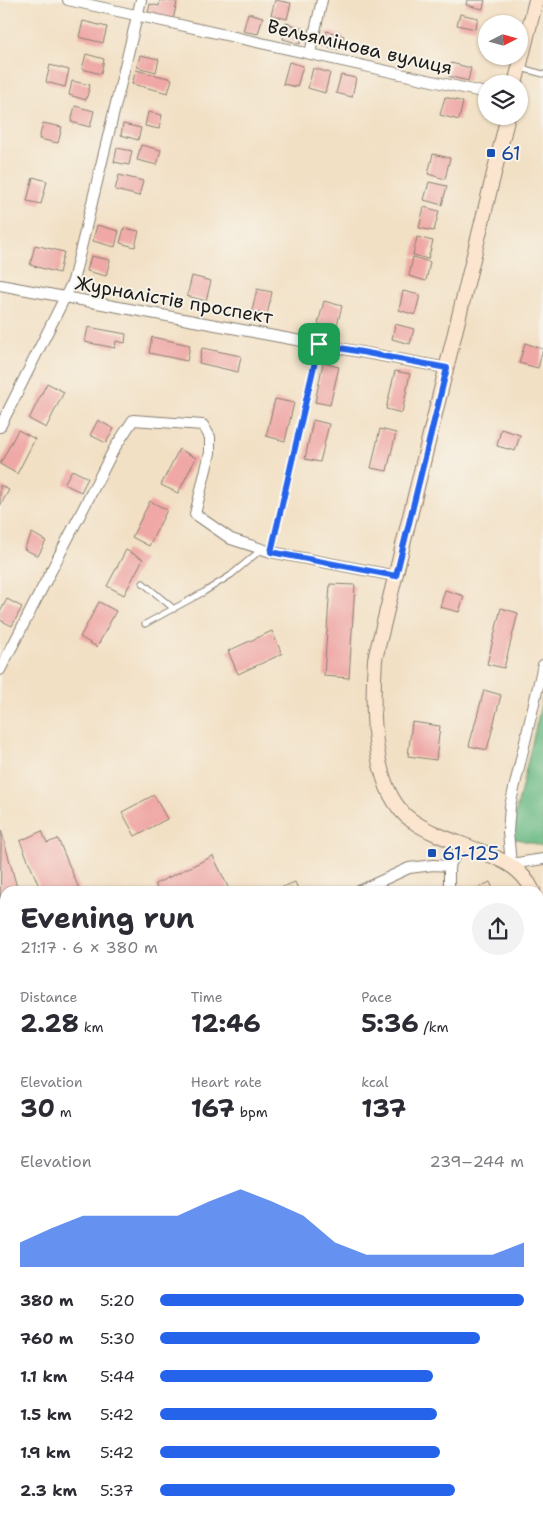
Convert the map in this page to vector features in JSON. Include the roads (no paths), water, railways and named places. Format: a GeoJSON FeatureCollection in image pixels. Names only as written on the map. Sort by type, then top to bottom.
{"type":"FeatureCollection","features":[{"type":"Feature","properties":{"kind":"main road"},"geometry":{"type":"LineString","coordinates":[[517,75],[536,0]]}},
{"type":"Feature","properties":{"kind":"main road"},"geometry":{"type":"LineString","coordinates":[[506,125],[375,659],[372,692],[380,765],[385,782],[394,800],[410,819],[433,834],[511,864],[528,880],[531,886]]}},
{"type":"Feature","properties":{"kind":"street","name":"Вельямінова вулиця"},"geometry":{"type":"LineString","coordinates":[[68,0],[138,14],[478,91]]}},
{"type":"Feature","properties":{"kind":"street"},"geometry":{"type":"LineString","coordinates":[[0,285],[64,298],[73,281],[141,0]]}},
{"type":"Feature","properties":{"kind":"street"},"geometry":{"type":"LineString","coordinates":[[310,53],[322,0]]}},
{"type":"Feature","properties":{"kind":"street","name":"Журналістів проспект"},"geometry":{"type":"LineString","coordinates":[[0,427],[64,298],[447,368]]}},
{"type":"Feature","properties":{"kind":"street"},"geometry":{"type":"LineString","coordinates":[[0,670],[114,449],[133,420],[203,425],[210,438],[210,453],[195,514],[231,539],[266,550],[396,576]]}},
{"type":"Feature","properties":{"kind":"street"},"geometry":{"type":"LineString","coordinates":[[543,665],[510,806],[508,832],[511,864],[543,859]]}},
{"type":"Feature","properties":{"kind":"street"},"geometry":{"type":"LineString","coordinates":[[449,886],[449,866],[462,845]]}},
{"type":"Feature","properties":{"kind":"street"},"geometry":{"type":"LineString","coordinates":[[371,886],[409,868],[449,866]]}},
{"type":"Feature","properties":{"kind":"lane"},"geometry":{"type":"LineString","coordinates":[[518,68],[543,74]]}},
{"type":"Feature","properties":{"kind":"lane"},"geometry":{"type":"LineString","coordinates":[[146,624],[204,592],[266,550],[319,344]]}},
{"type":"Feature","properties":{"kind":"lane"},"geometry":{"type":"LineString","coordinates":[[143,583],[174,608]]}},
{"type":"Feature","properties":{"kind":"place","name":"61"},"geometry":{"type":"Point","coordinates":[491,153]}},
{"type":"Feature","properties":{"kind":"place","name":"61-125"},"geometry":{"type":"Point","coordinates":[432,853]}}]}
